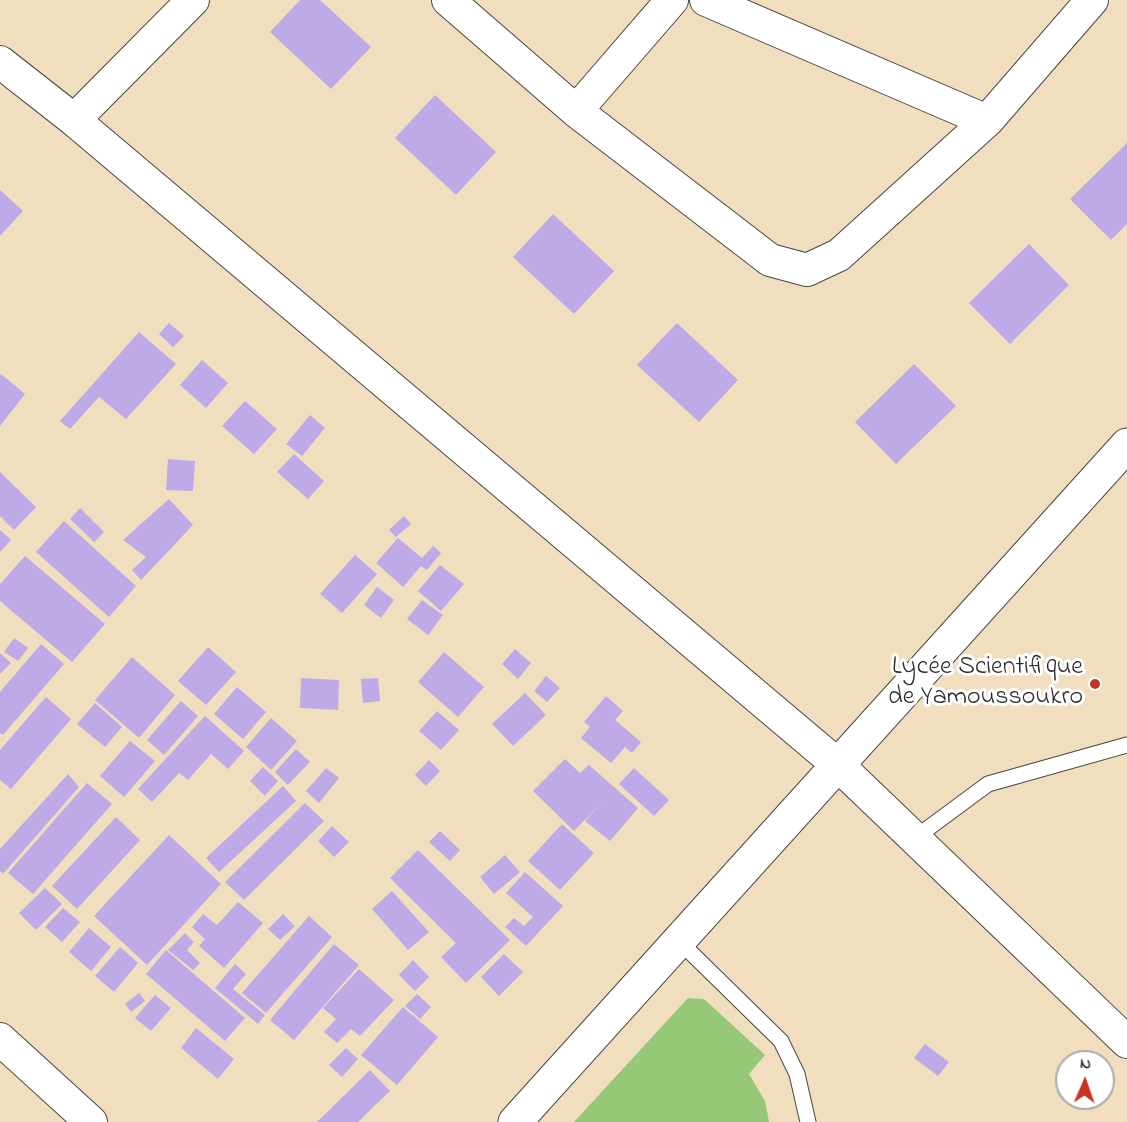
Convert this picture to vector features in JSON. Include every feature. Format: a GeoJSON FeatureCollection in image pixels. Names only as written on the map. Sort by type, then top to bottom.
{"type":"FeatureCollection","features":[{"type":"Feature","properties":{"kind":"street"},"geometry":{"type":"LineString","coordinates":[[74,120],[194,0]]}},
{"type":"Feature","properties":{"kind":"street"},"geometry":{"type":"LineString","coordinates":[[448,0],[576,111],[770,260],[807,270],[839,255],[987,121],[1092,0]]}},
{"type":"Feature","properties":{"kind":"street"},"geometry":{"type":"LineString","coordinates":[[576,111],[672,0]]}},
{"type":"Feature","properties":{"kind":"street"},"geometry":{"type":"LineString","coordinates":[[706,0],[987,121]]}},
{"type":"Feature","properties":{"kind":"street"},"geometry":{"type":"LineString","coordinates":[[0,62],[74,120],[838,765],[1127,1042]]}},
{"type":"Feature","properties":{"kind":"street"},"geometry":{"type":"LineString","coordinates":[[515,1122],[1127,445]]}},
{"type":"Feature","properties":{"kind":"street"},"geometry":{"type":"LineString","coordinates":[[0,1039],[91,1122]]}},
{"type":"Feature","properties":{"kind":"lane"},"geometry":{"type":"LineString","coordinates":[[915,838],[988,784],[1127,745]]}},
{"type":"Feature","properties":{"kind":"lane"},"geometry":{"type":"LineString","coordinates":[[679,941],[781,1041],[796,1074],[808,1122]]}},
{"type":"Feature","properties":{"kind":"green space"},"geometry":{"type":"Polygon","coordinates":[[[688,998],[704,999],[765,1055],[749,1074],[765,1101],[769,1122],[574,1122],[688,998]]]}},
{"type":"Feature","properties":{"kind":"building"},"geometry":{"type":"Polygon","coordinates":[[[300,0],[320,0],[371,47],[331,89],[270,32],[300,0]]]}},
{"type":"Feature","properties":{"kind":"building"},"geometry":{"type":"Polygon","coordinates":[[[435,95],[496,152],[456,195],[395,138],[435,95]]]}},
{"type":"Feature","properties":{"kind":"building"},"geometry":{"type":"Polygon","coordinates":[[[1127,143],[1127,224],[1111,240],[1070,199],[1127,143]]]}},
{"type":"Feature","properties":{"kind":"building"},"geometry":{"type":"Polygon","coordinates":[[[0,190],[23,211],[0,236],[0,190]]]}},
{"type":"Feature","properties":{"kind":"building"},"geometry":{"type":"Polygon","coordinates":[[[553,214],[614,271],[574,314],[513,257],[553,214]]]}},
{"type":"Feature","properties":{"kind":"building"},"geometry":{"type":"Polygon","coordinates":[[[1029,244],[1069,285],[1010,344],[969,303],[1029,244]]]}},
{"type":"Feature","properties":{"kind":"building"},"geometry":{"type":"Polygon","coordinates":[[[169,323],[184,336],[173,347],[159,334],[169,323]]]}},
{"type":"Feature","properties":{"kind":"building"},"geometry":{"type":"Polygon","coordinates":[[[677,323],[738,380],[699,422],[637,365],[677,323]]]}},
{"type":"Feature","properties":{"kind":"building"},"geometry":{"type":"Polygon","coordinates":[[[139,332],[176,364],[126,419],[99,397],[70,429],[60,421],[139,332]]]}},
{"type":"Feature","properties":{"kind":"building"},"geometry":{"type":"Polygon","coordinates":[[[202,360],[228,383],[206,408],[180,385],[202,360]]]}},
{"type":"Feature","properties":{"kind":"building"},"geometry":{"type":"Polygon","coordinates":[[[914,364],[956,406],[896,464],[855,422],[914,364]]]}},
{"type":"Feature","properties":{"kind":"building"},"geometry":{"type":"Polygon","coordinates":[[[1,374],[25,394],[0,426],[0,376],[1,374]]]}},
{"type":"Feature","properties":{"kind":"building"},"geometry":{"type":"Polygon","coordinates":[[[245,401],[277,429],[254,454],[222,426],[245,401]]]}},
{"type":"Feature","properties":{"kind":"building"},"geometry":{"type":"Polygon","coordinates":[[[310,415],[325,428],[302,456],[286,444],[310,415]]]}},
{"type":"Feature","properties":{"kind":"building"},"geometry":{"type":"Polygon","coordinates":[[[294,454],[324,481],[308,499],[277,472],[294,454]]]}},
{"type":"Feature","properties":{"kind":"building"},"geometry":{"type":"Polygon","coordinates":[[[168,459],[195,461],[193,491],[166,490],[168,459]]]}},
{"type":"Feature","properties":{"kind":"building"},"geometry":{"type":"Polygon","coordinates":[[[0,472],[36,507],[14,530],[0,516],[0,472]]]}},
{"type":"Feature","properties":{"kind":"building"},"geometry":{"type":"Polygon","coordinates":[[[169,499],[193,525],[141,580],[132,570],[146,557],[123,540],[169,499]]]}},
{"type":"Feature","properties":{"kind":"building"},"geometry":{"type":"Polygon","coordinates":[[[80,508],[104,532],[94,542],[70,519],[80,508]]]}},
{"type":"Feature","properties":{"kind":"building"},"geometry":{"type":"Polygon","coordinates":[[[404,516],[411,524],[396,537],[389,530],[404,516]]]}},
{"type":"Feature","properties":{"kind":"building"},"geometry":{"type":"Polygon","coordinates":[[[64,521],[136,586],[109,617],[36,552],[64,521]]]}},
{"type":"Feature","properties":{"kind":"building"},"geometry":{"type":"Polygon","coordinates":[[[0,530],[11,540],[0,552],[0,530]]]}},
{"type":"Feature","properties":{"kind":"building"},"geometry":{"type":"Polygon","coordinates":[[[398,538],[422,558],[433,546],[441,553],[427,570],[421,566],[403,587],[376,563],[398,538]]]}},
{"type":"Feature","properties":{"kind":"building"},"geometry":{"type":"Polygon","coordinates":[[[355,555],[377,574],[342,613],[320,594],[355,555]]]}},
{"type":"Feature","properties":{"kind":"building"},"geometry":{"type":"Polygon","coordinates":[[[25,556],[105,624],[72,662],[0,601],[0,584],[25,556]]]}},
{"type":"Feature","properties":{"kind":"building"},"geometry":{"type":"Polygon","coordinates":[[[440,565],[464,584],[441,611],[418,591],[440,565]]]}},
{"type":"Feature","properties":{"kind":"building"},"geometry":{"type":"Polygon","coordinates":[[[377,587],[394,600],[381,618],[364,605],[377,587]]]}},
{"type":"Feature","properties":{"kind":"building"},"geometry":{"type":"Polygon","coordinates":[[[422,600],[443,615],[428,635],[407,619],[422,600]]]}},
{"type":"Feature","properties":{"kind":"building"},"geometry":{"type":"Polygon","coordinates":[[[14,638],[28,648],[18,661],[4,652],[14,638]]]}},
{"type":"Feature","properties":{"kind":"building"},"geometry":{"type":"Polygon","coordinates":[[[41,644],[64,664],[3,735],[0,733],[0,692],[41,644]]]}},
{"type":"Feature","properties":{"kind":"building"},"geometry":{"type":"Polygon","coordinates":[[[208,647],[236,672],[206,705],[178,681],[208,647]]]}},
{"type":"Feature","properties":{"kind":"building"},"geometry":{"type":"Polygon","coordinates":[[[515,649],[531,663],[518,679],[502,664],[515,649]]]}},
{"type":"Feature","properties":{"kind":"building"},"geometry":{"type":"Polygon","coordinates":[[[444,652],[484,687],[458,717],[418,682],[444,652]]]}},
{"type":"Feature","properties":{"kind":"building"},"geometry":{"type":"Polygon","coordinates":[[[0,653],[11,663],[0,674],[0,653]]]}},
{"type":"Feature","properties":{"kind":"building"},"geometry":{"type":"Polygon","coordinates":[[[132,657],[175,695],[139,738],[95,700],[132,657]]]}},
{"type":"Feature","properties":{"kind":"building"},"geometry":{"type":"Polygon","coordinates":[[[546,676],[560,688],[547,702],[534,691],[546,676]]]}},
{"type":"Feature","properties":{"kind":"building"},"geometry":{"type":"Polygon","coordinates":[[[301,678],[339,680],[338,710],[300,708],[301,678]]]}},
{"type":"Feature","properties":{"kind":"building"},"geometry":{"type":"Polygon","coordinates":[[[378,678],[380,701],[363,703],[361,679],[378,678]]]}},
{"type":"Feature","properties":{"kind":"building"},"geometry":{"type":"Polygon","coordinates":[[[237,687],[266,712],[243,739],[214,714],[237,687]]]}},
{"type":"Feature","properties":{"kind":"building"},"geometry":{"type":"Polygon","coordinates":[[[525,693],[546,715],[513,746],[492,724],[525,693]]]}},
{"type":"Feature","properties":{"kind":"building"},"geometry":{"type":"Polygon","coordinates":[[[606,696],[623,711],[615,720],[641,742],[632,753],[625,747],[611,763],[581,738],[590,727],[584,722],[606,696]]]}},
{"type":"Feature","properties":{"kind":"building"},"geometry":{"type":"Polygon","coordinates":[[[46,697],[71,719],[11,789],[0,780],[0,750],[46,697]]]}},
{"type":"Feature","properties":{"kind":"building"},"geometry":{"type":"Polygon","coordinates":[[[181,701],[198,716],[164,755],[147,740],[181,701]]]}},
{"type":"Feature","properties":{"kind":"building"},"geometry":{"type":"Polygon","coordinates":[[[95,703],[122,727],[105,747],[77,724],[95,703]]]}},
{"type":"Feature","properties":{"kind":"building"},"geometry":{"type":"Polygon","coordinates":[[[437,711],[459,730],[441,750],[419,731],[437,711]]]}},
{"type":"Feature","properties":{"kind":"building"},"geometry":{"type":"Polygon","coordinates":[[[205,716],[244,751],[228,769],[211,754],[188,780],[179,773],[152,802],[138,789],[205,716]]]}},
{"type":"Feature","properties":{"kind":"building"},"geometry":{"type":"Polygon","coordinates":[[[271,718],[297,741],[271,770],[246,747],[271,718]]]}},
{"type":"Feature","properties":{"kind":"building"},"geometry":{"type":"Polygon","coordinates":[[[130,741],[155,761],[124,797],[100,776],[130,741]]]}},
{"type":"Feature","properties":{"kind":"building"},"geometry":{"type":"Polygon","coordinates":[[[296,749],[310,762],[288,785],[275,772],[296,749]]]}},
{"type":"Feature","properties":{"kind":"building"},"geometry":{"type":"Polygon","coordinates":[[[565,759],[580,773],[589,765],[638,808],[610,841],[585,821],[602,802],[574,831],[533,791],[565,759]]]}},
{"type":"Feature","properties":{"kind":"building"},"geometry":{"type":"Polygon","coordinates":[[[429,760],[440,771],[426,786],[415,775],[429,760]]]}},
{"type":"Feature","properties":{"kind":"building"},"geometry":{"type":"Polygon","coordinates":[[[263,767],[278,781],[265,796],[250,781],[263,767]]]}},
{"type":"Feature","properties":{"kind":"building"},"geometry":{"type":"Polygon","coordinates":[[[326,768],[339,778],[319,803],[306,791],[326,768]]]}},
{"type":"Feature","properties":{"kind":"building"},"geometry":{"type":"Polygon","coordinates":[[[634,768],[669,800],[654,816],[619,784],[634,768]]]}},
{"type":"Feature","properties":{"kind":"building"},"geometry":{"type":"Polygon","coordinates":[[[68,774],[79,787],[3,874],[0,871],[0,849],[68,774]]]}},
{"type":"Feature","properties":{"kind":"building"},"geometry":{"type":"Polygon","coordinates":[[[87,783],[112,804],[33,894],[8,873],[87,783]]]}},
{"type":"Feature","properties":{"kind":"building"},"geometry":{"type":"Polygon","coordinates":[[[283,786],[296,801],[219,872],[206,858],[283,786]]]}},
{"type":"Feature","properties":{"kind":"building"},"geometry":{"type":"Polygon","coordinates":[[[305,803],[324,821],[244,900],[225,882],[305,803]]]}},
{"type":"Feature","properties":{"kind":"building"},"geometry":{"type":"Polygon","coordinates":[[[116,817],[140,840],[77,909],[52,886],[116,817]]]}},
{"type":"Feature","properties":{"kind":"building"},"geometry":{"type":"Polygon","coordinates":[[[562,824],[594,853],[560,890],[528,861],[562,824]]]}},
{"type":"Feature","properties":{"kind":"building"},"geometry":{"type":"Polygon","coordinates":[[[332,826],[349,842],[334,857],[318,841],[332,826]]]}},
{"type":"Feature","properties":{"kind":"building"},"geometry":{"type":"Polygon","coordinates":[[[440,831],[460,850],[450,861],[429,842],[440,831]]]}},
{"type":"Feature","properties":{"kind":"building"},"geometry":{"type":"Polygon","coordinates":[[[169,835],[221,884],[147,965],[94,916],[169,835]]]}},
{"type":"Feature","properties":{"kind":"building"},"geometry":{"type":"Polygon","coordinates":[[[418,850],[510,940],[466,983],[441,957],[456,943],[390,878],[418,850]]]}},
{"type":"Feature","properties":{"kind":"building"},"geometry":{"type":"Polygon","coordinates":[[[505,855],[520,872],[494,894],[480,877],[505,855]]]}},
{"type":"Feature","properties":{"kind":"building"},"geometry":{"type":"Polygon","coordinates":[[[525,872],[563,906],[526,946],[505,927],[514,918],[524,926],[533,917],[506,893],[525,872]]]}},
{"type":"Feature","properties":{"kind":"building"},"geometry":{"type":"Polygon","coordinates":[[[45,888],[62,904],[36,930],[19,913],[45,888]]]}},
{"type":"Feature","properties":{"kind":"building"},"geometry":{"type":"Polygon","coordinates":[[[392,891],[429,932],[408,950],[372,909],[392,891]]]}},
{"type":"Feature","properties":{"kind":"building"},"geometry":{"type":"Polygon","coordinates":[[[238,902],[263,923],[224,968],[199,946],[205,939],[192,927],[203,914],[217,925],[238,902]]]}},
{"type":"Feature","properties":{"kind":"building"},"geometry":{"type":"Polygon","coordinates":[[[63,908],[80,922],[62,942],[45,927],[63,908]]]}},
{"type":"Feature","properties":{"kind":"building"},"geometry":{"type":"Polygon","coordinates":[[[283,914],[295,926],[280,940],[268,929],[283,914]]]}},
{"type":"Feature","properties":{"kind":"building"},"geometry":{"type":"Polygon","coordinates":[[[309,916],[332,937],[266,1013],[242,993],[309,916]]]}},
{"type":"Feature","properties":{"kind":"building"},"geometry":{"type":"Polygon","coordinates":[[[89,928],[111,947],[91,971],[69,952],[89,928]]]}},
{"type":"Feature","properties":{"kind":"building"},"geometry":{"type":"Polygon","coordinates":[[[185,933],[194,942],[187,950],[200,963],[193,970],[168,950],[185,933]]]}},
{"type":"Feature","properties":{"kind":"building"},"geometry":{"type":"Polygon","coordinates":[[[334,944],[359,965],[294,1040],[270,1020],[334,944]]]}},
{"type":"Feature","properties":{"kind":"building"},"geometry":{"type":"Polygon","coordinates":[[[120,947],[138,963],[114,992],[95,976],[120,947]]]}},
{"type":"Feature","properties":{"kind":"building"},"geometry":{"type":"Polygon","coordinates":[[[166,950],[245,1018],[225,1041],[146,974],[166,950]]]}},
{"type":"Feature","properties":{"kind":"building"},"geometry":{"type":"Polygon","coordinates":[[[504,954],[523,972],[499,996],[481,977],[504,954]]]}},
{"type":"Feature","properties":{"kind":"building"},"geometry":{"type":"Polygon","coordinates":[[[413,960],[429,977],[415,991],[399,975],[413,960]]]}},
{"type":"Feature","properties":{"kind":"building"},"geometry":{"type":"Polygon","coordinates":[[[235,964],[246,974],[233,989],[265,1015],[258,1024],[215,988],[235,964]]]}},
{"type":"Feature","properties":{"kind":"building"},"geometry":{"type":"Polygon","coordinates":[[[359,969],[394,1000],[360,1036],[351,1029],[337,1043],[324,1032],[336,1019],[323,1008],[359,969]]]}},
{"type":"Feature","properties":{"kind":"building"},"geometry":{"type":"Polygon","coordinates":[[[139,993],[145,1001],[131,1012],[125,1004],[139,993]]]}},
{"type":"Feature","properties":{"kind":"building"},"geometry":{"type":"Polygon","coordinates":[[[417,994],[431,1007],[420,1019],[405,1006],[417,994]]]}},
{"type":"Feature","properties":{"kind":"building"},"geometry":{"type":"Polygon","coordinates":[[[155,995],[171,1008],[151,1031],[135,1018],[155,995]]]}},
{"type":"Feature","properties":{"kind":"building"},"geometry":{"type":"Polygon","coordinates":[[[403,1007],[438,1037],[397,1085],[361,1055],[403,1007]]]}},
{"type":"Feature","properties":{"kind":"building"},"geometry":{"type":"Polygon","coordinates":[[[196,1028],[234,1059],[218,1079],[181,1048],[196,1028]]]}},
{"type":"Feature","properties":{"kind":"building"},"geometry":{"type":"Polygon","coordinates":[[[925,1044],[949,1062],[938,1076],[914,1058],[925,1044]]]}},
{"type":"Feature","properties":{"kind":"building"},"geometry":{"type":"Polygon","coordinates":[[[346,1048],[358,1059],[342,1077],[329,1065],[346,1048]]]}},
{"type":"Feature","properties":{"kind":"building"},"geometry":{"type":"Polygon","coordinates":[[[370,1070],[390,1091],[358,1122],[317,1122],[370,1070]]]}},
{"type":"Feature","properties":{"kind":"place","name":"Lycée Scientifique de Yamoussoukro"},"geometry":{"type":"Point","coordinates":[1095,684]}}]}
